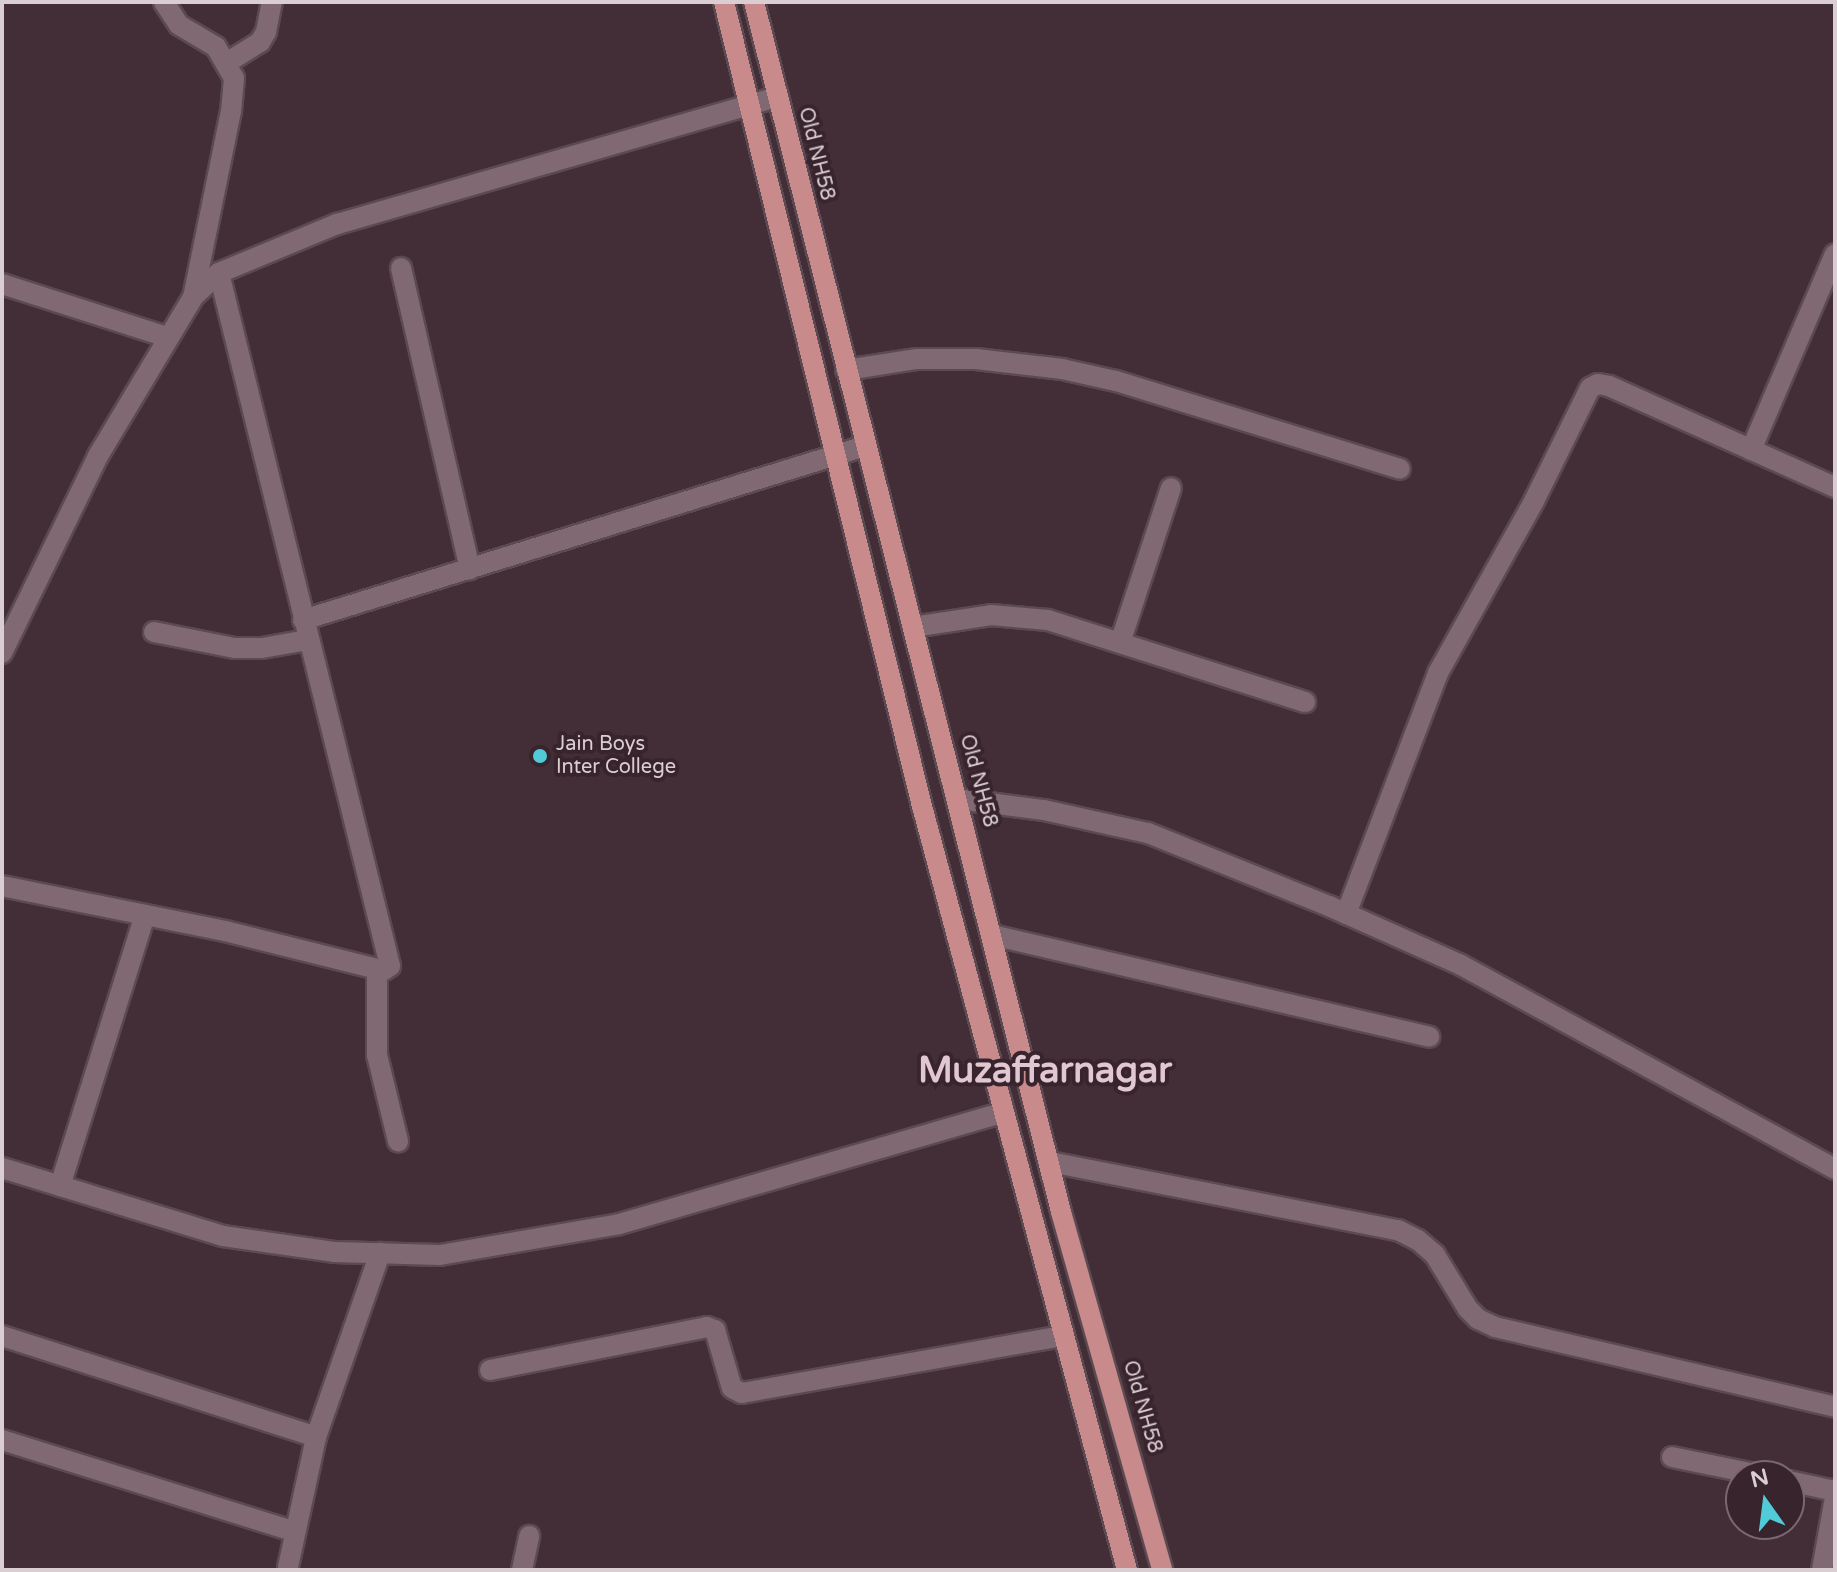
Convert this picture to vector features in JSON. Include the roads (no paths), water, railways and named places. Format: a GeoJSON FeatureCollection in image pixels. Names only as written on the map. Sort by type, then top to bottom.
{"type":"FeatureCollection","features":[{"type":"Feature","properties":{"kind":"main road"},"geometry":{"type":"LineString","coordinates":[[724,2],[922,806],[1127,1570]]}},
{"type":"Feature","properties":{"kind":"main road","name":"Old NH58"},"geometry":{"type":"LineString","coordinates":[[754,2],[1050,1162],[1162,1570]]}},
{"type":"Feature","properties":{"kind":"main road"},"geometry":{"type":"LineString","coordinates":[[1086,1423],[1119,1414]]}},
{"type":"Feature","properties":{"kind":"street"},"geometry":{"type":"LineString","coordinates":[[164,2],[179,25],[216,47],[228,62],[234,78],[233,103],[193,297]]}},
{"type":"Feature","properties":{"kind":"street"},"geometry":{"type":"LineString","coordinates":[[228,62],[260,42],[266,32],[272,2]]}},
{"type":"Feature","properties":{"kind":"street"},"geometry":{"type":"LineString","coordinates":[[2,653],[98,456],[193,297],[219,273],[337,224],[776,97]]}},
{"type":"Feature","properties":{"kind":"street"},"geometry":{"type":"LineString","coordinates":[[1751,450],[1835,254]]}},
{"type":"Feature","properties":{"kind":"street"},"geometry":{"type":"LineString","coordinates":[[401,268],[470,569]]}},
{"type":"Feature","properties":{"kind":"street"},"geometry":{"type":"LineString","coordinates":[[2,886],[145,915],[377,969],[389,969],[391,961],[305,630],[219,273]]}},
{"type":"Feature","properties":{"kind":"street"},"geometry":{"type":"LineString","coordinates":[[2,284],[167,337]]}},
{"type":"Feature","properties":{"kind":"street"},"geometry":{"type":"LineString","coordinates":[[846,370],[917,359],[976,359],[1062,369],[1116,381],[1400,469]]}},
{"type":"Feature","properties":{"kind":"street"},"geometry":{"type":"LineString","coordinates":[[1346,914],[1438,673],[1534,501],[1590,388],[1598,384],[1609,386],[1835,487]]}},
{"type":"Feature","properties":{"kind":"street"},"geometry":{"type":"LineString","coordinates":[[154,632],[234,648],[262,648],[470,569],[865,446]]}},
{"type":"Feature","properties":{"kind":"street"},"geometry":{"type":"LineString","coordinates":[[1120,643],[1171,488]]}},
{"type":"Feature","properties":{"kind":"street"},"geometry":{"type":"LineString","coordinates":[[913,627],[1017,614],[1048,620],[1305,702]]}},
{"type":"Feature","properties":{"kind":"street"},"geometry":{"type":"LineString","coordinates":[[958,799],[1044,810],[1148,833],[1346,914],[1461,965],[1835,1169]]}},
{"type":"Feature","properties":{"kind":"street"},"geometry":{"type":"LineString","coordinates":[[60,1186],[145,915]]}},
{"type":"Feature","properties":{"kind":"street"},"geometry":{"type":"LineString","coordinates":[[992,935],[1429,1037]]}},
{"type":"Feature","properties":{"kind":"street"},"geometry":{"type":"LineString","coordinates":[[377,969],[377,1055],[398,1141]]}},
{"type":"Feature","properties":{"kind":"street"},"geometry":{"type":"LineString","coordinates":[[2,1168],[223,1236],[334,1252],[440,1255],[619,1224],[1004,1112]]}},
{"type":"Feature","properties":{"kind":"street"},"geometry":{"type":"LineString","coordinates":[[1050,1162],[1398,1230],[1418,1240],[1435,1255],[1468,1309],[1478,1319],[1495,1327],[1835,1407]]}},
{"type":"Feature","properties":{"kind":"street"},"geometry":{"type":"LineString","coordinates":[[288,1567],[316,1437],[380,1253]]}},
{"type":"Feature","properties":{"kind":"street"},"geometry":{"type":"LineString","coordinates":[[490,1370],[707,1327],[715,1330],[732,1388],[742,1393],[1063,1336]]}},
{"type":"Feature","properties":{"kind":"street"},"geometry":{"type":"LineString","coordinates":[[2,1336],[316,1437]]}},
{"type":"Feature","properties":{"kind":"street"},"geometry":{"type":"LineString","coordinates":[[2,1440],[295,1532]]}},
{"type":"Feature","properties":{"kind":"street"},"geometry":{"type":"LineString","coordinates":[[1672,1457],[1725,1468]]}},
{"type":"Feature","properties":{"kind":"street"},"geometry":{"type":"LineString","coordinates":[[1805,1484],[1835,1491]]}},
{"type":"Feature","properties":{"kind":"street"},"geometry":{"type":"LineString","coordinates":[[1822,1570],[1835,1498]]}},
{"type":"Feature","properties":{"kind":"street"},"geometry":{"type":"LineString","coordinates":[[522,1570],[529,1536]]}},
{"type":"Feature","properties":{"kind":"place","name":"Jain Boys Inter College"},"geometry":{"type":"Point","coordinates":[540,756]}},
{"type":"Feature","properties":{"kind":"district","name":"Muzaffarnagar"},"geometry":{"type":"Point","coordinates":[1045,1071]}}]}
